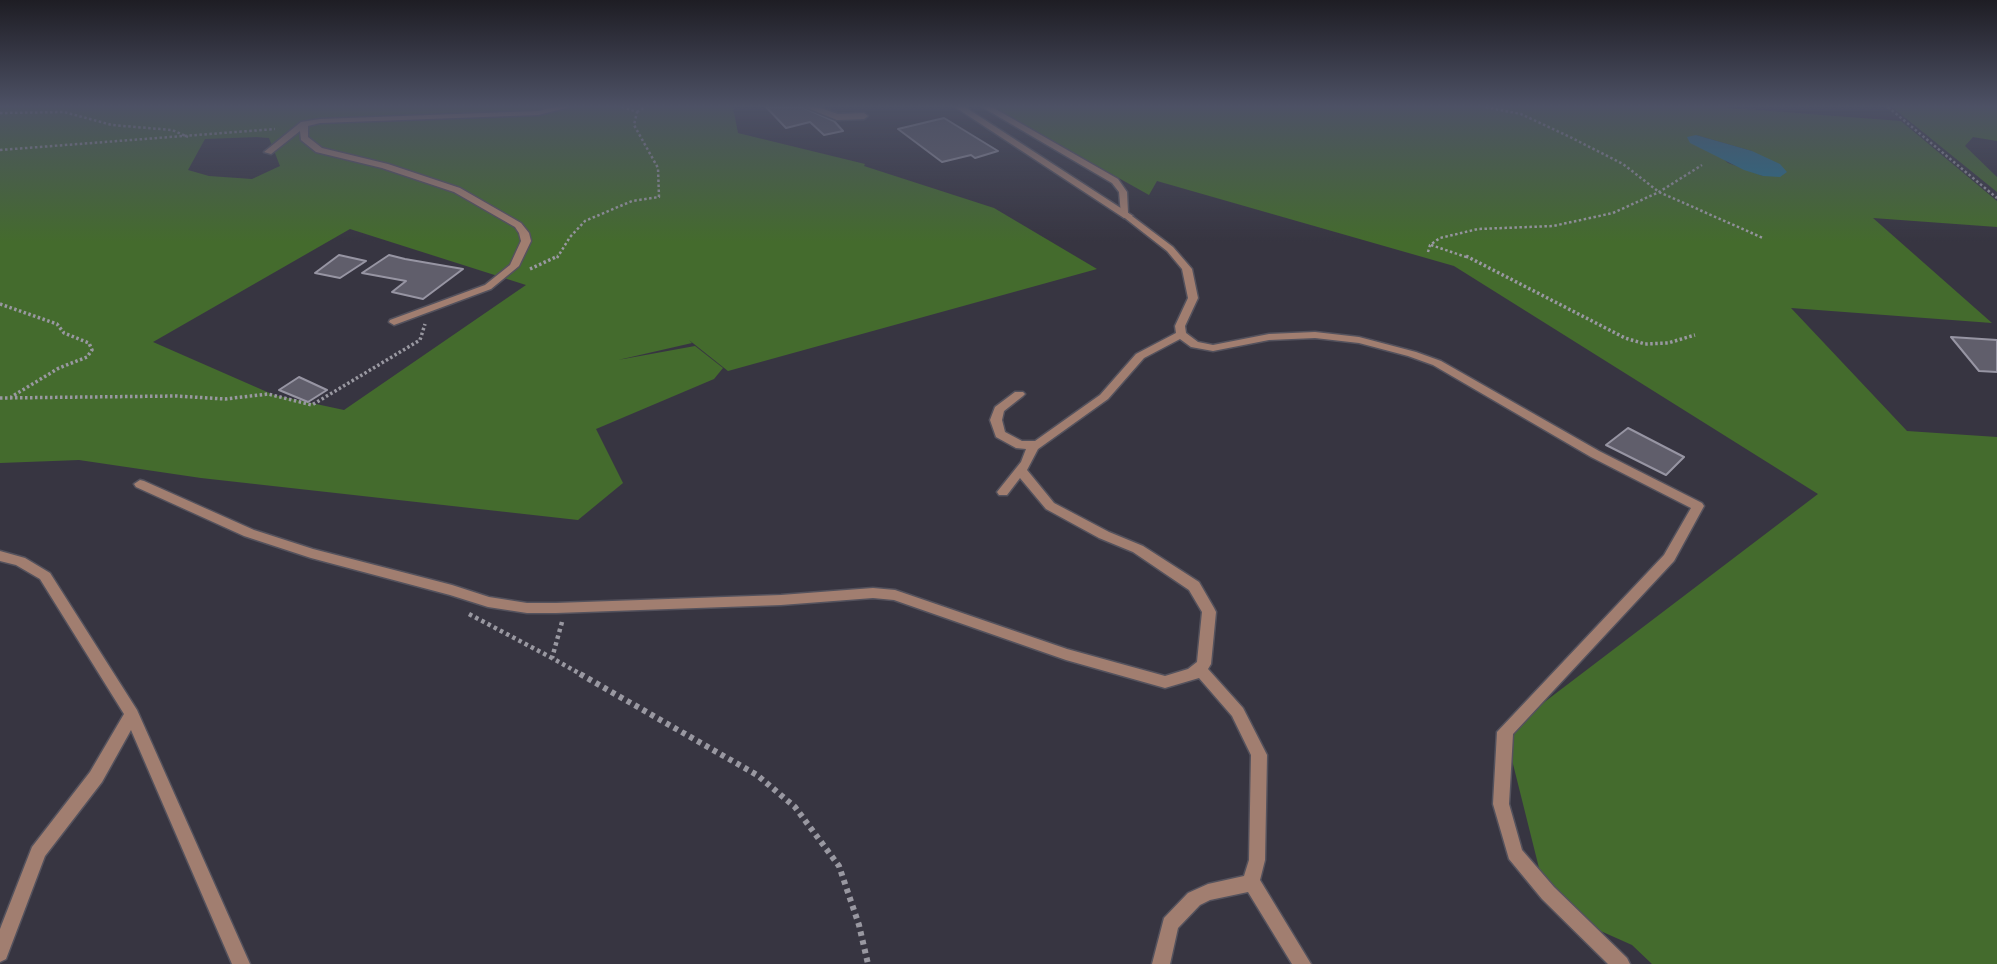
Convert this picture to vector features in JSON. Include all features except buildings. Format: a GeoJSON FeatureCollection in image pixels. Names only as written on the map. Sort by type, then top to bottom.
{"type":"FeatureCollection","features":[{"type":"Feature","properties":{"kind":"street"},"geometry":{"type":"LineString","coordinates":[[1029,152],[1126,214]]}},
{"type":"Feature","properties":{"kind":"lane"},"geometry":{"type":"LineString","coordinates":[[326,152],[385,166],[457,190],[518,225],[526,241],[514,266],[488,287],[394,322]]}},
{"type":"Feature","properties":{"kind":"lane"},"geometry":{"type":"LineString","coordinates":[[1064,152],[1115,181],[1123,192],[1126,214],[1170,249],[1187,269],[1193,298],[1180,326],[1181,334],[1195,345],[1213,348],[1269,337],[1315,335],[1359,340],[1412,354],[1437,363],[1595,454],[1698,506],[1670,558],[1505,732],[1501,803],[1515,854],[1548,893],[1621,964]]}},
{"type":"Feature","properties":{"kind":"lane"},"geometry":{"type":"LineString","coordinates":[[1019,394],[999,409],[996,420],[1000,434],[1020,446],[1038,445],[1104,397],[1140,356],[1181,334]]}},
{"type":"Feature","properties":{"kind":"lane"},"geometry":{"type":"LineString","coordinates":[[1003,492],[1021,471],[1034,445]]}},
{"type":"Feature","properties":{"kind":"lane"},"geometry":{"type":"LineString","coordinates":[[140,484],[249,533],[311,554],[452,590],[488,603],[527,608],[566,607],[780,600],[873,593],[895,596],[1066,654],[1165,682],[1193,674],[1204,664],[1209,612],[1194,586],[1138,549],[1104,535],[1050,506],[1021,471]]}},
{"type":"Feature","properties":{"kind":"lane"},"geometry":{"type":"LineString","coordinates":[[0,556],[20,561],[46,576],[132,714],[226,936],[241,964]]}},
{"type":"Feature","properties":{"kind":"lane"},"geometry":{"type":"LineString","coordinates":[[1161,964],[1170,924],[1194,900],[1208,892],[1242,887],[1251,881],[1257,860],[1259,755],[1238,712],[1199,668]]}},
{"type":"Feature","properties":{"kind":"lane"},"geometry":{"type":"LineString","coordinates":[[0,953],[38,852],[96,777],[132,714]]}},
{"type":"Feature","properties":{"kind":"lane"},"geometry":{"type":"LineString","coordinates":[[1251,881],[1302,964]]}},
{"type":"Feature","properties":{"kind":"path"},"geometry":{"type":"LineString","coordinates":[[504,276],[556,258],[585,221],[632,201],[659,197],[658,168],[649,152]]}},
{"type":"Feature","properties":{"kind":"path"},"geometry":{"type":"LineString","coordinates":[[1599,152],[1623,164],[1659,192],[1763,238]]}},
{"type":"Feature","properties":{"kind":"path"},"geometry":{"type":"LineString","coordinates":[[1942,152],[1997,198]]}},
{"type":"Feature","properties":{"kind":"path"},"geometry":{"type":"LineString","coordinates":[[1428,251],[1430,245],[1440,239],[1478,229],[1553,226],[1613,213],[1659,192],[1702,165]]}},
{"type":"Feature","properties":{"kind":"path"},"geometry":{"type":"LineString","coordinates":[[1430,245],[1462,254],[1625,338],[1646,344],[1668,343],[1695,335]]}},
{"type":"Feature","properties":{"kind":"path"},"geometry":{"type":"LineString","coordinates":[[0,304],[57,324],[64,333],[89,343],[92,350],[87,357],[59,368],[10,398]]}},
{"type":"Feature","properties":{"kind":"path"},"geometry":{"type":"LineString","coordinates":[[0,398],[176,396],[225,399],[268,394],[312,405],[420,340],[430,309]]}},
{"type":"Feature","properties":{"kind":"path"},"geometry":{"type":"LineString","coordinates":[[552,658],[566,607]]}},
{"type":"Feature","properties":{"kind":"path"},"geometry":{"type":"LineString","coordinates":[[468,613],[757,775],[795,807],[839,866],[859,925],[868,964]]}},
{"type":"Feature","properties":{"kind":"green space"},"geometry":{"type":"Polygon","coordinates":[[[0,152],[198,152],[188,170],[209,176],[252,179],[280,166],[274,152],[816,152],[865,164],[864,166],[994,208],[1097,269],[728,371],[689,340],[692,343],[618,360],[695,346],[723,368],[714,379],[596,429],[623,483],[578,520],[201,478],[79,460],[0,463],[0,152]],[[350,229],[153,342],[274,395],[344,410],[526,285],[350,229]]]}},
{"type":"Feature","properties":{"kind":"green space"},"geometry":{"type":"Polygon","coordinates":[[[1072,152],[1715,152],[1728,163],[1763,176],[1752,152],[1938,152],[1997,201],[1997,227],[1873,218],[1992,323],[1791,308],[1907,431],[1997,437],[1997,964],[1652,964],[1632,945],[1549,908],[1505,732],[1818,494],[1454,266],[1157,181],[1149,195],[1072,152]]]}},
{"type":"Feature","properties":{"kind":"green space"},"geometry":{"type":"Polygon","coordinates":[[[1948,152],[1971,152],[1997,177],[1997,192],[1948,152]]]}},
{"type":"Feature","properties":{"kind":"water"},"geometry":{"type":"Polygon","coordinates":[[[1708,152],[1754,152],[1780,164],[1787,172],[1780,177],[1763,176],[1744,170],[1708,152]]]}}]}
